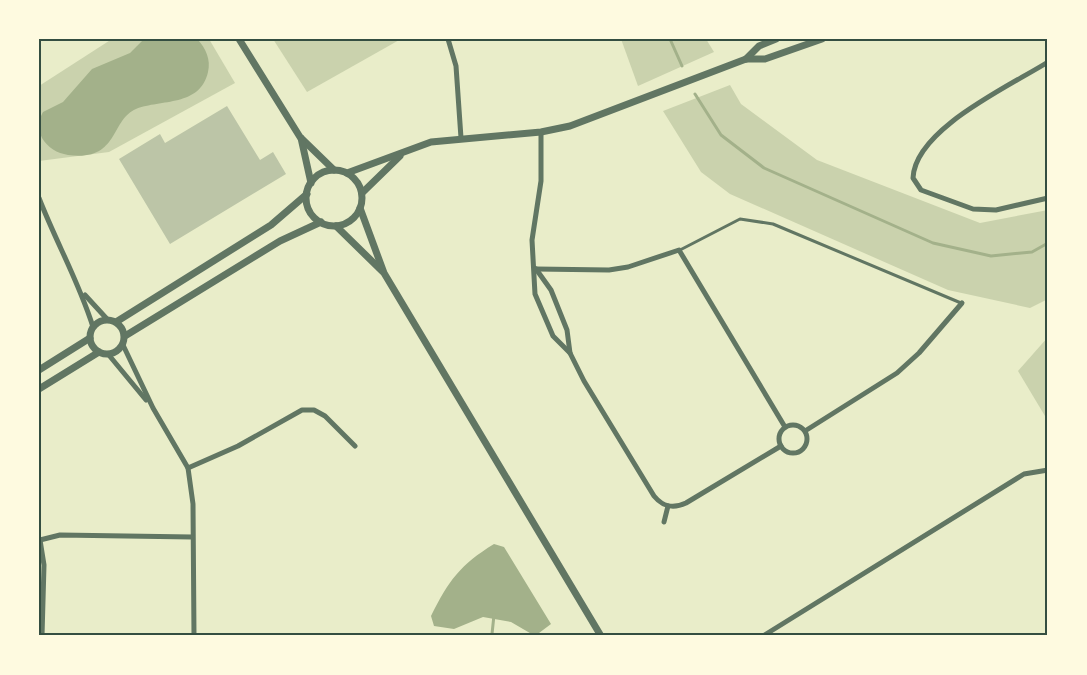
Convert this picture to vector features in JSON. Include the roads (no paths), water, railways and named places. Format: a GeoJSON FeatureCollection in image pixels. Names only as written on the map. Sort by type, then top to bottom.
{"type":"FeatureCollection","features":[{"type":"Feature","properties":{"kind":"street"},"geometry":{"type":"LineString","coordinates":[[239,39],[300,137],[334,170],[347,173],[359,185],[362,193],[360,208],[384,273],[601,636]]}},
{"type":"Feature","properties":{"kind":"street"},"geometry":{"type":"LineString","coordinates":[[448,39],[456,66],[461,138]]}},
{"type":"Feature","properties":{"kind":"street"},"geometry":{"type":"LineString","coordinates":[[746,59],[759,46],[776,39]]}},
{"type":"Feature","properties":{"kind":"street"},"geometry":{"type":"LineString","coordinates":[[347,173],[431,142],[541,132],[570,126],[746,59],[765,58],[822,39]]}},
{"type":"Feature","properties":{"kind":"street"},"geometry":{"type":"LineString","coordinates":[[1048,62],[934,135],[915,168],[915,183],[926,192],[973,209],[985,210],[1048,198]]}},
{"type":"Feature","properties":{"kind":"street"},"geometry":{"type":"LineString","coordinates":[[541,132],[541,181],[532,240],[536,269],[535,294],[552,336],[570,353]]}},
{"type":"Feature","properties":{"kind":"street"},"geometry":{"type":"LineString","coordinates":[[300,137],[310,183],[307,194],[309,210],[321,222],[336,226],[384,273]]}},
{"type":"Feature","properties":{"kind":"street"},"geometry":{"type":"LineString","coordinates":[[362,193],[402,154]]}},
{"type":"Feature","properties":{"kind":"street"},"geometry":{"type":"LineString","coordinates":[[310,183],[317,176],[334,170]]}},
{"type":"Feature","properties":{"kind":"street"},"geometry":{"type":"LineString","coordinates":[[82,291],[107,320],[116,322],[271,225],[307,194]]}},
{"type":"Feature","properties":{"kind":"street"},"geometry":{"type":"LineString","coordinates":[[39,199],[82,291],[93,327],[90,338],[39,370]]}},
{"type":"Feature","properties":{"kind":"street"},"geometry":{"type":"LineString","coordinates":[[336,226],[351,220],[360,208]]}},
{"type":"Feature","properties":{"kind":"street"},"geometry":{"type":"LineString","coordinates":[[125,336],[280,241],[321,222]]}},
{"type":"Feature","properties":{"kind":"street"},"geometry":{"type":"LineString","coordinates":[[536,269],[619,269],[679,250],[785,427]]}},
{"type":"Feature","properties":{"kind":"street"},"geometry":{"type":"LineString","coordinates":[[536,269],[551,290],[567,330],[570,353],[595,402],[654,496],[668,506],[686,503],[781,446]]}},
{"type":"Feature","properties":{"kind":"street"},"geometry":{"type":"LineString","coordinates":[[805,431],[897,373],[919,353],[962,303]]}},
{"type":"Feature","properties":{"kind":"street"},"geometry":{"type":"LineString","coordinates":[[93,327],[107,320]]}},
{"type":"Feature","properties":{"kind":"street"},"geometry":{"type":"LineString","coordinates":[[116,322],[125,336],[123,345],[153,408],[188,468],[193,504],[194,636]]}},
{"type":"Feature","properties":{"kind":"street"},"geometry":{"type":"LineString","coordinates":[[90,338],[99,352]]}},
{"type":"Feature","properties":{"kind":"street"},"geometry":{"type":"LineString","coordinates":[[108,354],[123,345]]}},
{"type":"Feature","properties":{"kind":"street"},"geometry":{"type":"LineString","coordinates":[[39,388],[99,352],[108,354],[153,408]]}},
{"type":"Feature","properties":{"kind":"street"},"geometry":{"type":"LineString","coordinates":[[188,468],[238,446],[302,410],[314,410],[325,416],[355,446]]}},
{"type":"Feature","properties":{"kind":"street"},"geometry":{"type":"LineString","coordinates":[[796,425],[805,431],[807,440],[800,451],[788,451],[781,446],[779,438],[785,427],[796,425]]}},
{"type":"Feature","properties":{"kind":"street"},"geometry":{"type":"LineString","coordinates":[[763,636],[1024,474],[1048,470]]}},
{"type":"Feature","properties":{"kind":"street"},"geometry":{"type":"LineString","coordinates":[[663,522],[668,506]]}},
{"type":"Feature","properties":{"kind":"street"},"geometry":{"type":"LineString","coordinates":[[42,636],[45,564],[40,540],[60,535],[192,537]]}},
{"type":"Feature","properties":{"kind":"lane"},"geometry":{"type":"LineString","coordinates":[[679,250],[740,219],[756,219],[962,303]]}},
{"type":"Feature","properties":{"kind":"waterway"},"geometry":{"type":"LineString","coordinates":[[670,39],[682,66]]}},
{"type":"Feature","properties":{"kind":"waterway"},"geometry":{"type":"LineString","coordinates":[[695,94],[721,135],[764,168],[933,243],[991,256],[1032,252],[1048,243]]}},
{"type":"Feature","properties":{"kind":"waterway"},"geometry":{"type":"LineString","coordinates":[[492,634],[494,615]]}}]}
